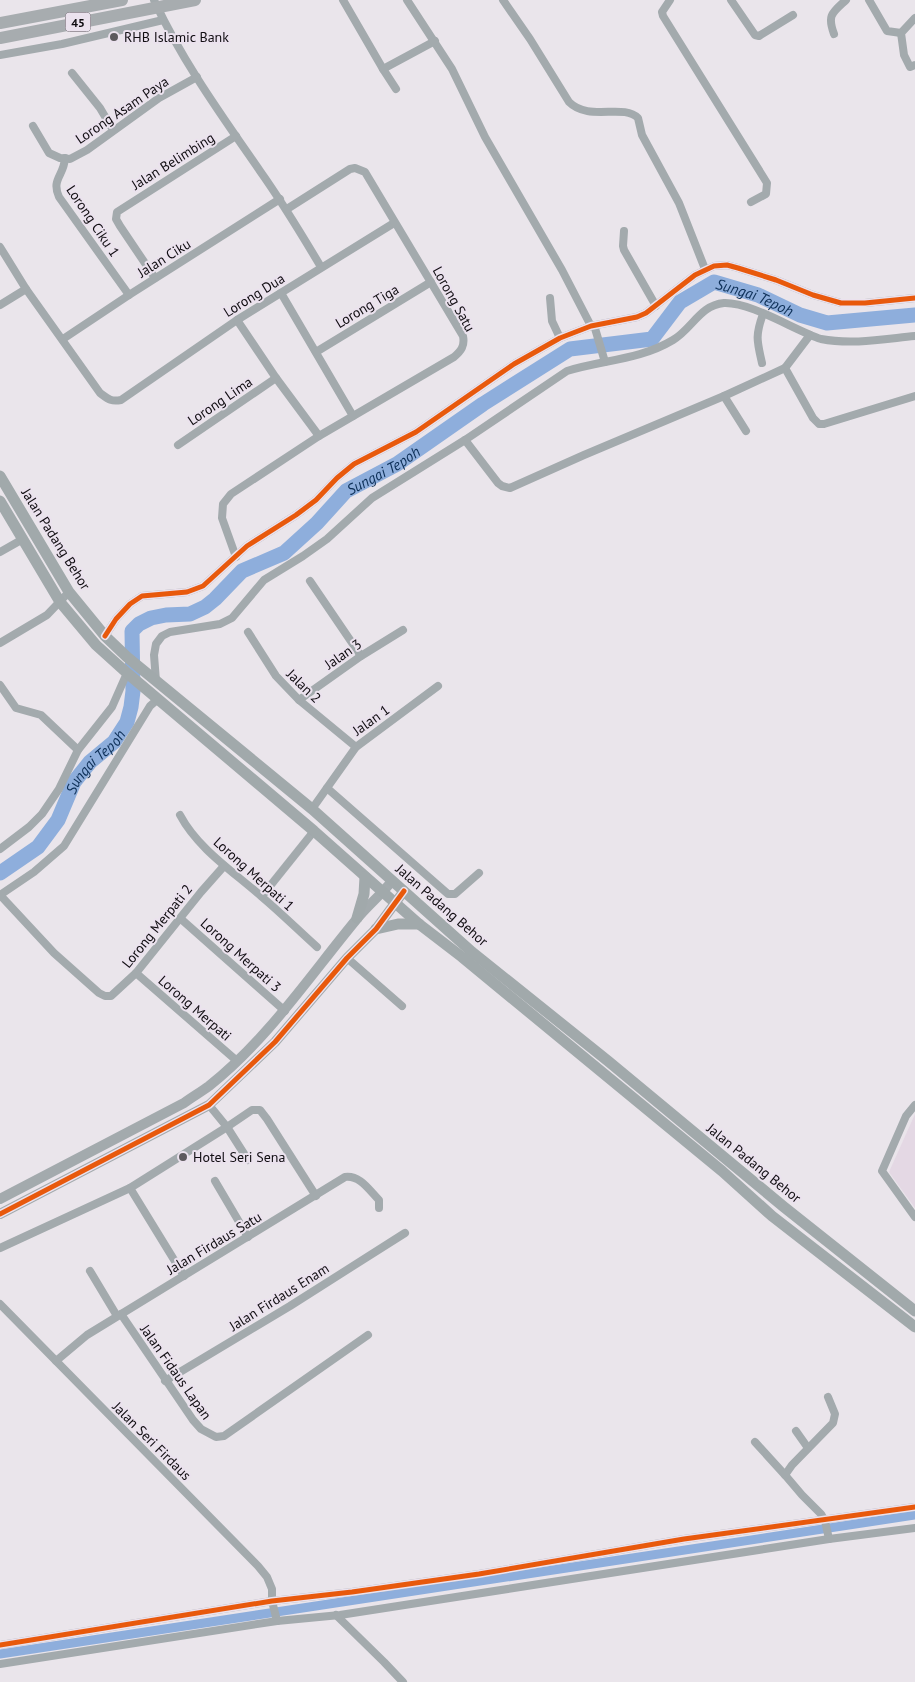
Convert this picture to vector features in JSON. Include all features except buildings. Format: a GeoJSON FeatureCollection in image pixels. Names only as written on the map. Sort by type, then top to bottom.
{"type":"FeatureCollection","features":[{"type":"Feature","properties":{"kind":"highway","name":"45"},"geometry":{"type":"LineString","coordinates":[[0,23],[122,0]]}},
{"type":"Feature","properties":{"kind":"highway","name":"45"},"geometry":{"type":"LineString","coordinates":[[0,38],[155,4],[195,0]]}},
{"type":"Feature","properties":{"kind":"main road","name":"Jalan Padang Behor"},"geometry":{"type":"LineString","coordinates":[[0,476],[69,592],[105,636],[127,657],[312,809],[472,952],[608,1061],[784,1207],[915,1311]]}},
{"type":"Feature","properties":{"kind":"main road","name":"Jalan Padang Behor"},"geometry":{"type":"LineString","coordinates":[[0,501],[60,602],[96,645],[127,673],[314,830],[419,924],[722,1171],[772,1216],[915,1326]]}},
{"type":"Feature","properties":{"kind":"main road"},"geometry":{"type":"LineString","coordinates":[[358,918],[366,877]]}},
{"type":"Feature","properties":{"kind":"main road"},"geometry":{"type":"LineString","coordinates":[[376,928],[398,924],[419,924]]}},
{"type":"Feature","properties":{"kind":"street"},"geometry":{"type":"LineString","coordinates":[[343,0],[396,89]]}},
{"type":"Feature","properties":{"kind":"street"},"geometry":{"type":"LineString","coordinates":[[408,0],[452,69],[485,137],[594,328],[604,358]]}},
{"type":"Feature","properties":{"kind":"street"},"geometry":{"type":"LineString","coordinates":[[503,0],[574,107],[588,112],[630,113],[638,118],[642,135],[679,203],[705,269]]}},
{"type":"Feature","properties":{"kind":"street"},"geometry":{"type":"LineString","coordinates":[[670,0],[662,12],[663,16],[767,183],[766,194],[751,202]]}},
{"type":"Feature","properties":{"kind":"street"},"geometry":{"type":"LineString","coordinates":[[731,0],[755,35],[759,36],[793,15]]}},
{"type":"Feature","properties":{"kind":"street"},"geometry":{"type":"LineString","coordinates":[[834,34],[830,20],[831,13],[846,0]]}},
{"type":"Feature","properties":{"kind":"street"},"geometry":{"type":"LineString","coordinates":[[869,0],[887,30],[901,33]]}},
{"type":"Feature","properties":{"kind":"street"},"geometry":{"type":"LineString","coordinates":[[155,4],[197,77],[280,199],[321,267]]}},
{"type":"Feature","properties":{"kind":"street"},"geometry":{"type":"LineString","coordinates":[[901,33],[915,18]]}},
{"type":"Feature","properties":{"kind":"street"},"geometry":{"type":"LineString","coordinates":[[0,55],[62,44],[163,20]]}},
{"type":"Feature","properties":{"kind":"street"},"geometry":{"type":"LineString","coordinates":[[26,33],[30,50]]}},
{"type":"Feature","properties":{"kind":"street"},"geometry":{"type":"LineString","coordinates":[[901,33],[904,55],[910,67],[915,65]]}},
{"type":"Feature","properties":{"kind":"street"},"geometry":{"type":"LineString","coordinates":[[384,69],[435,41]]}},
{"type":"Feature","properties":{"kind":"street"},"geometry":{"type":"LineString","coordinates":[[72,74],[100,108],[113,130]]}},
{"type":"Feature","properties":{"kind":"street","name":"Lorong Asam Paya"},"geometry":{"type":"LineString","coordinates":[[63,158],[70,159],[87,150],[159,98],[197,77]]}},
{"type":"Feature","properties":{"kind":"street"},"geometry":{"type":"LineString","coordinates":[[33,126],[49,153],[63,158]]}},
{"type":"Feature","properties":{"kind":"street","name":"Jalan Belimbing"},"geometry":{"type":"LineString","coordinates":[[155,278],[116,219],[117,212],[236,136]]}},
{"type":"Feature","properties":{"kind":"street","name":"Lorong Ciku 1"},"geometry":{"type":"LineString","coordinates":[[63,158],[64,166],[55,188],[59,197],[129,295]]}},
{"type":"Feature","properties":{"kind":"street","name":"Lorong Satu"},"geometry":{"type":"LineString","coordinates":[[236,557],[222,518],[223,504],[231,494],[319,436],[454,357],[463,348],[464,342],[463,336],[364,172],[355,168],[350,169],[286,209]]}},
{"type":"Feature","properties":{"kind":"street","name":"Jalan Ciku"},"geometry":{"type":"LineString","coordinates":[[63,339],[280,199]]}},
{"type":"Feature","properties":{"kind":"street","name":"Lorong Dua"},"geometry":{"type":"LineString","coordinates":[[63,339],[100,393],[108,400],[121,400],[237,320],[394,223]]}},
{"type":"Feature","properties":{"kind":"street"},"geometry":{"type":"LineString","coordinates":[[624,231],[624,250],[656,306]]}},
{"type":"Feature","properties":{"kind":"street"},"geometry":{"type":"LineString","coordinates":[[0,247],[26,289],[63,339]]}},
{"type":"Feature","properties":{"kind":"street"},"geometry":{"type":"LineString","coordinates":[[105,636],[116,619],[130,604],[142,596],[187,592],[203,586],[247,546],[316,500],[337,478],[354,464],[416,432],[514,364],[560,338],[646,313],[705,269],[727,265],[776,280],[812,295],[841,303],[864,303],[915,298]]}},
{"type":"Feature","properties":{"kind":"street","name":"Lorong Tiga"},"geometry":{"type":"LineString","coordinates":[[316,352],[431,282]]}},
{"type":"Feature","properties":{"kind":"street"},"geometry":{"type":"LineString","coordinates":[[0,305],[26,289]]}},
{"type":"Feature","properties":{"kind":"street"},"geometry":{"type":"LineString","coordinates":[[281,292],[353,416]]}},
{"type":"Feature","properties":{"kind":"street"},"geometry":{"type":"LineString","coordinates":[[550,298],[552,321],[560,338]]}},
{"type":"Feature","properties":{"kind":"street"},"geometry":{"type":"LineString","coordinates":[[153,678],[156,644],[162,636],[170,632],[220,624],[232,618],[264,580],[327,539],[379,494],[465,440],[567,372],[604,358],[638,355],[667,344],[681,334],[704,310],[716,305],[735,304],[810,335],[834,342],[915,336]]}},
{"type":"Feature","properties":{"kind":"street"},"geometry":{"type":"LineString","coordinates":[[762,363],[756,336],[763,314]]}},
{"type":"Feature","properties":{"kind":"street"},"geometry":{"type":"LineString","coordinates":[[237,320],[276,378],[319,436]]}},
{"type":"Feature","properties":{"kind":"street"},"geometry":{"type":"LineString","coordinates":[[465,440],[498,483],[510,488],[584,454],[724,396],[785,368],[810,335]]}},
{"type":"Feature","properties":{"kind":"street"},"geometry":{"type":"LineString","coordinates":[[785,368],[813,418],[819,424],[915,396]]}},
{"type":"Feature","properties":{"kind":"street","name":"Lorong Lima"},"geometry":{"type":"LineString","coordinates":[[178,445],[276,378]]}},
{"type":"Feature","properties":{"kind":"street"},"geometry":{"type":"LineString","coordinates":[[724,396],[746,431]]}},
{"type":"Feature","properties":{"kind":"street"},"geometry":{"type":"LineString","coordinates":[[0,552],[23,538]]}},
{"type":"Feature","properties":{"kind":"street"},"geometry":{"type":"LineString","coordinates":[[310,581],[360,656]]}},
{"type":"Feature","properties":{"kind":"street"},"geometry":{"type":"LineString","coordinates":[[0,643],[47,615],[69,592]]}},
{"type":"Feature","properties":{"kind":"street","name":"Jalan 3"},"geometry":{"type":"LineString","coordinates":[[299,700],[360,656],[403,630]]}},
{"type":"Feature","properties":{"kind":"street","name":"Jalan 2"},"geometry":{"type":"LineString","coordinates":[[248,632],[276,676],[299,700],[356,747]]}},
{"type":"Feature","properties":{"kind":"street"},"geometry":{"type":"LineString","coordinates":[[0,849],[29,827],[42,814],[78,750],[112,707],[127,673]]}},
{"type":"Feature","properties":{"kind":"street"},"geometry":{"type":"LineString","coordinates":[[0,685],[16,708],[41,715],[78,750]]}},
{"type":"Feature","properties":{"kind":"street","name":"Jalan 1"},"geometry":{"type":"LineString","coordinates":[[312,809],[356,747],[438,686]]}},
{"type":"Feature","properties":{"kind":"street"},"geometry":{"type":"LineString","coordinates":[[0,895],[34,872],[64,846],[155,696]]}},
{"type":"Feature","properties":{"kind":"street"},"geometry":{"type":"LineString","coordinates":[[327,788],[448,894],[455,894],[479,873]]}},
{"type":"Feature","properties":{"kind":"street","name":"Lorong Merpati 1"},"geometry":{"type":"LineString","coordinates":[[180,815],[188,829],[224,866],[262,896],[317,947]]}},
{"type":"Feature","properties":{"kind":"street"},"geometry":{"type":"LineString","coordinates":[[262,896],[314,830]]}},
{"type":"Feature","properties":{"kind":"street","name":"Lorong Merpati 2"},"geometry":{"type":"LineString","coordinates":[[0,895],[54,953],[99,993],[111,996],[136,973],[224,866]]}},
{"type":"Feature","properties":{"kind":"street"},"geometry":{"type":"LineString","coordinates":[[0,1198],[184,1103],[209,1086],[237,1061],[285,1011],[358,918],[392,881]]}},
{"type":"Feature","properties":{"kind":"street"},"geometry":{"type":"LineString","coordinates":[[0,1214],[210,1105],[275,1042],[347,958],[376,928],[404,891]]}},
{"type":"Feature","properties":{"kind":"street","name":"Lorong Merpati 3"},"geometry":{"type":"LineString","coordinates":[[181,919],[285,1011]]}},
{"type":"Feature","properties":{"kind":"street"},"geometry":{"type":"LineString","coordinates":[[347,958],[402,1006]]}},
{"type":"Feature","properties":{"kind":"street","name":"Lorong Merpati"},"geometry":{"type":"LineString","coordinates":[[136,973],[237,1061]]}},
{"type":"Feature","properties":{"kind":"street"},"geometry":{"type":"LineString","coordinates":[[210,1105],[248,1160]]}},
{"type":"Feature","properties":{"kind":"street"},"geometry":{"type":"LineString","coordinates":[[915,1105],[906,1116],[882,1171],[915,1218]]}},
{"type":"Feature","properties":{"kind":"street"},"geometry":{"type":"LineString","coordinates":[[0,1248],[130,1188],[252,1110],[260,1110],[316,1196]]}},
{"type":"Feature","properties":{"kind":"street","name":"Jalan Firdaus Satu"},"geometry":{"type":"LineString","coordinates":[[56,1361],[87,1335],[345,1177],[352,1176],[359,1180],[379,1200],[378,1208]]}},
{"type":"Feature","properties":{"kind":"street"},"geometry":{"type":"LineString","coordinates":[[215,1182],[248,1237]]}},
{"type":"Feature","properties":{"kind":"street"},"geometry":{"type":"LineString","coordinates":[[130,1188],[184,1276]]}},
{"type":"Feature","properties":{"kind":"street","name":"Jalan Firdaus Enam"},"geometry":{"type":"LineString","coordinates":[[165,1381],[405,1234]]}},
{"type":"Feature","properties":{"kind":"street","name":"Jalan Fidaus Lapan"},"geometry":{"type":"LineString","coordinates":[[90,1271],[165,1381],[201,1429],[216,1437],[224,1436],[368,1335]]}},
{"type":"Feature","properties":{"kind":"street","name":"Jalan Seri Firdaus"},"geometry":{"type":"LineString","coordinates":[[0,1304],[258,1566],[267,1577],[272,1589],[272,1603],[276,1620]]}},
{"type":"Feature","properties":{"kind":"street"},"geometry":{"type":"LineString","coordinates":[[785,1475],[835,1418],[828,1397]]}},
{"type":"Feature","properties":{"kind":"street"},"geometry":{"type":"LineString","coordinates":[[796,1431],[808,1448]]}},
{"type":"Feature","properties":{"kind":"street"},"geometry":{"type":"LineString","coordinates":[[755,1442],[821,1514],[825,1520],[828,1538]]}},
{"type":"Feature","properties":{"kind":"street"},"geometry":{"type":"LineString","coordinates":[[0,1645],[272,1603],[479,1574],[684,1539],[915,1507]]}},
{"type":"Feature","properties":{"kind":"street"},"geometry":{"type":"LineString","coordinates":[[0,1664],[276,1620],[336,1615],[828,1538],[915,1528]]}},
{"type":"Feature","properties":{"kind":"street"},"geometry":{"type":"LineString","coordinates":[[336,1615],[403,1682]]}},
{"type":"Feature","properties":{"kind":"shaded area"},"geometry":{"type":"Polygon","coordinates":[[[915,1114],[915,1208],[889,1172],[915,1114]]]}},
{"type":"Feature","properties":{"kind":"waterway","name":"Sungai Tepoh"},"geometry":{"type":"LineString","coordinates":[[0,873],[38,847],[58,820],[74,782],[90,762],[114,742],[127,722],[133,691],[132,631],[139,624],[151,618],[166,615],[190,614],[205,607],[242,571],[284,553],[317,523],[346,491],[397,464],[483,404],[570,349],[652,339],[680,302],[714,282],[758,295],[800,315],[827,323],[915,315]]}},
{"type":"Feature","properties":{"kind":"waterway"},"geometry":{"type":"LineString","coordinates":[[0,1654],[915,1515]]}},
{"type":"Feature","properties":{"kind":"cycle path"},"geometry":{"type":"LineString","coordinates":[[105,636],[116,619],[130,604],[142,596],[187,592],[203,586],[247,546],[316,500],[337,478],[354,464],[416,432],[514,364],[560,338],[591,326],[637,317],[646,313],[695,275],[714,266],[727,265],[738,268],[841,303],[865,303],[915,298]]}},
{"type":"Feature","properties":{"kind":"cycle path"},"geometry":{"type":"LineString","coordinates":[[0,1214],[209,1105],[275,1042],[347,958],[376,929],[404,891]]}},
{"type":"Feature","properties":{"kind":"cycle path"},"geometry":{"type":"LineString","coordinates":[[0,1645],[272,1601],[479,1574],[684,1539],[915,1507]]}},
{"type":"Feature","properties":{"kind":"place","name":"RHB Islamic Bank"},"geometry":{"type":"Point","coordinates":[114,37]}},
{"type":"Feature","properties":{"kind":"place","name":"Hotel Seri Sena"},"geometry":{"type":"Point","coordinates":[183,1157]}}]}
